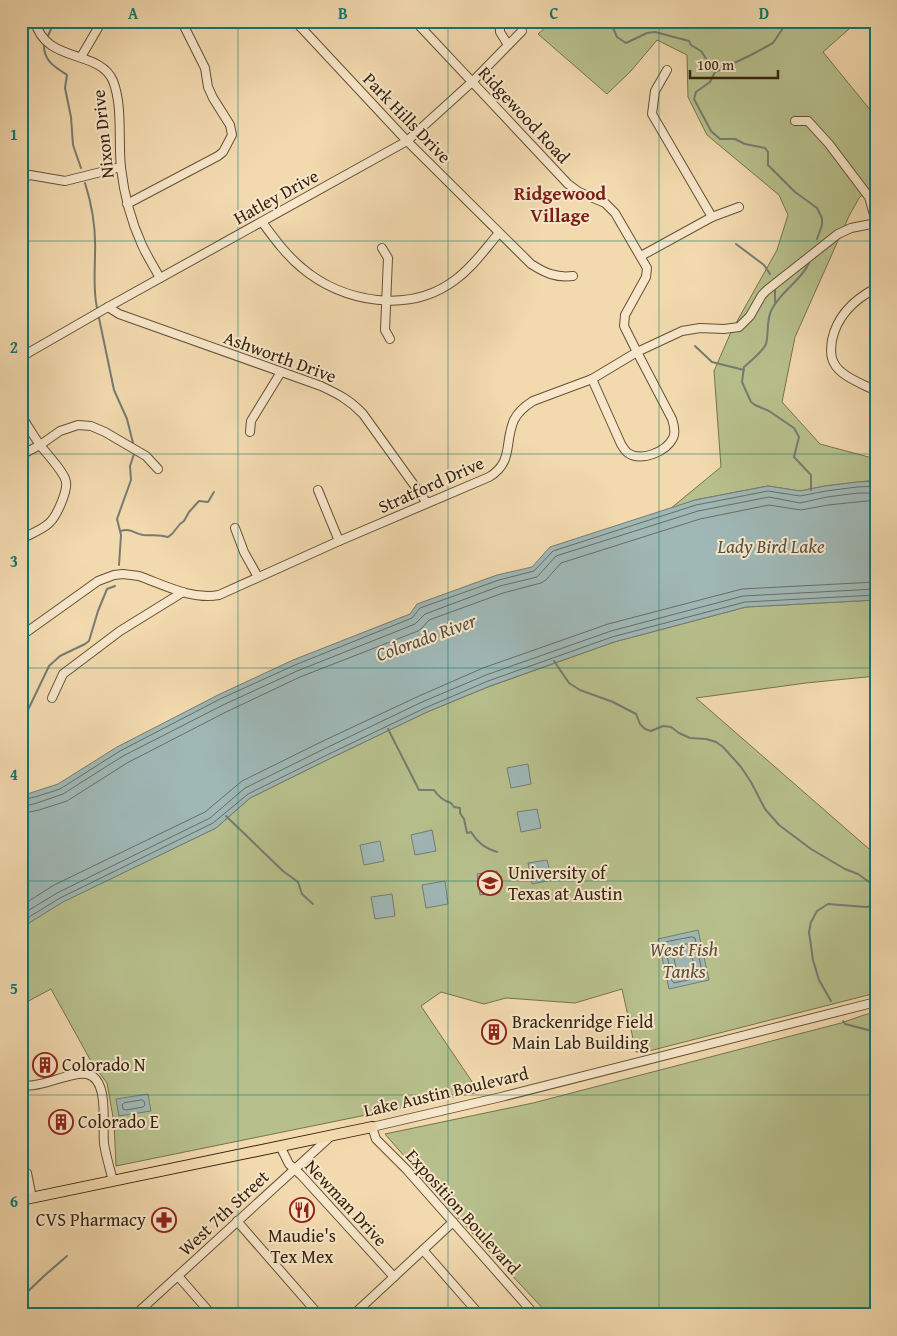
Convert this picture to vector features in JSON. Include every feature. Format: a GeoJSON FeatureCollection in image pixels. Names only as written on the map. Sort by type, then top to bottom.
{"type":"FeatureCollection","features":[{"type":"Feature","properties":{"kind":"main road","name":"Lake Austin Boulevard"},"geometry":{"type":"LineString","coordinates":[[26,1199],[372,1127]]}},
{"type":"Feature","properties":{"kind":"street","name":"Nixon Drive"},"geometry":{"type":"LineString","coordinates":[[35,21],[37,28],[47,43],[63,53],[81,57],[95,64],[105,70],[112,79],[117,96],[121,167],[130,216],[142,245],[160,278]]}},
{"type":"Feature","properties":{"kind":"street"},"geometry":{"type":"LineString","coordinates":[[81,57],[102,21]]}},
{"type":"Feature","properties":{"kind":"street"},"geometry":{"type":"LineString","coordinates":[[128,204],[218,156],[223,152],[232,135],[230,125],[208,87],[205,68],[180,21]]}},
{"type":"Feature","properties":{"kind":"street","name":"Park Hills Drive"},"geometry":{"type":"LineString","coordinates":[[295,21],[407,141],[531,264],[557,277],[573,276]]}},
{"type":"Feature","properties":{"kind":"street","name":"Ridgewood Road"},"geometry":{"type":"LineString","coordinates":[[415,21],[568,184],[579,192],[605,203],[615,213],[647,268],[646,277],[625,316],[624,326],[672,419],[675,431],[673,439],[666,447],[652,455],[635,456],[627,453],[621,444],[592,379]]}},
{"type":"Feature","properties":{"kind":"street"},"geometry":{"type":"LineString","coordinates":[[500,21],[500,32],[508,46]]}},
{"type":"Feature","properties":{"kind":"street","name":"Hatley Drive"},"geometry":{"type":"LineString","coordinates":[[21,357],[407,141],[472,82],[522,31]]}},
{"type":"Feature","properties":{"kind":"street"},"geometry":{"type":"LineString","coordinates":[[667,70],[655,92],[652,114],[712,217]]}},
{"type":"Feature","properties":{"kind":"street"},"geometry":{"type":"LineString","coordinates":[[795,121],[808,121],[834,149],[869,197],[876,223]]}},
{"type":"Feature","properties":{"kind":"street"},"geometry":{"type":"LineString","coordinates":[[21,178],[30,175],[65,181],[121,167]]}},
{"type":"Feature","properties":{"kind":"street"},"geometry":{"type":"LineString","coordinates":[[641,256],[712,217],[739,206]]}},
{"type":"Feature","properties":{"kind":"street"},"geometry":{"type":"LineString","coordinates":[[262,222],[277,243],[302,268],[319,281],[360,297],[387,301],[411,299],[436,292],[454,281],[472,266],[499,233]]}},
{"type":"Feature","properties":{"kind":"street","name":"Stratford Drive"},"geometry":{"type":"LineString","coordinates":[[21,636],[91,585],[105,578],[123,574],[139,576],[183,592],[210,596],[219,594],[489,477],[501,469],[505,462],[514,420],[525,406],[542,397],[592,379],[637,352],[682,331],[700,328],[724,330],[740,326],[745,322],[767,290],[829,240],[851,228],[876,223]]}},
{"type":"Feature","properties":{"kind":"street"},"geometry":{"type":"LineString","coordinates":[[382,248],[388,258],[385,330],[390,339]]}},
{"type":"Feature","properties":{"kind":"street"},"geometry":{"type":"LineString","coordinates":[[876,288],[864,294],[838,321],[830,351],[834,364],[847,376],[876,391]]}},
{"type":"Feature","properties":{"kind":"street","name":"Ashworth Drive"},"geometry":{"type":"LineString","coordinates":[[108,307],[119,314],[337,393],[354,404],[363,414],[427,503]]}},
{"type":"Feature","properties":{"kind":"street"},"geometry":{"type":"LineString","coordinates":[[250,432],[252,421],[281,372]]}},
{"type":"Feature","properties":{"kind":"street"},"geometry":{"type":"LineString","coordinates":[[21,415],[66,482],[65,493],[51,522],[21,539]]}},
{"type":"Feature","properties":{"kind":"street"},"geometry":{"type":"LineString","coordinates":[[21,455],[60,431],[78,425],[91,426],[146,456],[158,469]]}},
{"type":"Feature","properties":{"kind":"street"},"geometry":{"type":"LineString","coordinates":[[318,490],[339,541]]}},
{"type":"Feature","properties":{"kind":"street"},"geometry":{"type":"LineString","coordinates":[[235,528],[244,552],[258,577]]}},
{"type":"Feature","properties":{"kind":"street"},"geometry":{"type":"LineString","coordinates":[[52,698],[62,674],[120,630],[183,592]]}},
{"type":"Feature","properties":{"kind":"street","name":"Lake Austin Boulevard"},"geometry":{"type":"LineString","coordinates":[[372,1127],[501,1097],[876,1002]]}},
{"type":"Feature","properties":{"kind":"street"},"geometry":{"type":"LineString","coordinates":[[21,1084],[35,1085],[79,1074],[87,1074],[95,1078],[100,1087],[104,1114],[104,1143],[113,1181]]}},
{"type":"Feature","properties":{"kind":"street","name":"Exposition Boulevard"},"geometry":{"type":"LineString","coordinates":[[372,1127],[376,1139],[407,1170],[535,1315]]}},
{"type":"Feature","properties":{"kind":"street","name":"West 7th Street"},"geometry":{"type":"LineString","coordinates":[[135,1315],[333,1134]]}},
{"type":"Feature","properties":{"kind":"street","name":"Newman Drive"},"geometry":{"type":"LineString","coordinates":[[280,1146],[289,1164],[295,1168],[394,1277]]}},
{"type":"Feature","properties":{"kind":"street"},"geometry":{"type":"LineString","coordinates":[[21,1174],[27,1173],[26,1199]]}},
{"type":"Feature","properties":{"kind":"street"},"geometry":{"type":"LineString","coordinates":[[237,1221],[320,1315]]}},
{"type":"Feature","properties":{"kind":"street"},"geometry":{"type":"LineString","coordinates":[[353,1315],[453,1222]]}},
{"type":"Feature","properties":{"kind":"street"},"geometry":{"type":"LineString","coordinates":[[422,1250],[480,1315]]}},
{"type":"Feature","properties":{"kind":"street"},"geometry":{"type":"LineString","coordinates":[[178,1276],[212,1315]]}},
{"type":"Feature","properties":{"kind":"green space"},"geometry":{"type":"Polygon","coordinates":[[[553,21],[653,21],[664,25],[717,24],[720,21],[858,21],[823,52],[876,117],[876,182],[859,198],[849,216],[795,337],[782,402],[820,444],[876,459],[876,480],[800,491],[768,486],[695,500],[670,509],[721,467],[714,371],[731,332],[777,250],[788,215],[779,195],[707,135],[688,97],[687,55],[657,40],[631,71],[607,94],[538,34],[553,21]]]}},
{"type":"Feature","properties":{"kind":"green space","name":"University of Texas at Austin"},"geometry":{"type":"Polygon","coordinates":[[[876,600],[876,676],[806,683],[696,698],[876,855],[876,993],[649,1051],[636,1052],[622,989],[575,1003],[506,998],[484,1004],[441,992],[421,1006],[479,1092],[116,1166],[114,1123],[107,1083],[92,1063],[51,989],[21,1005],[21,928],[62,902],[216,828],[250,798],[427,712],[488,687],[614,642],[746,607],[876,600]]]}},
{"type":"Feature","properties":{"kind":"green space"},"geometry":{"type":"Polygon","coordinates":[[[876,1012],[876,1315],[549,1315],[459,1219],[385,1134],[533,1103],[841,1023],[876,1012]]]}},
{"type":"Feature","properties":{"kind":"water","name":"Lady Bird Lake"},"geometry":{"type":"Polygon","coordinates":[[[876,481],[876,600],[746,607],[614,642],[490,686],[427,712],[250,798],[216,828],[63,902],[21,928],[21,796],[58,784],[117,747],[218,695],[293,660],[410,614],[417,604],[497,575],[532,567],[550,547],[695,500],[768,486],[800,491],[825,486],[876,481]]]}},
{"type":"Feature","properties":{"kind":"water"},"geometry":{"type":"Polygon","coordinates":[[[528,764],[531,784],[511,788],[507,768],[528,764]]]}},
{"type":"Feature","properties":{"kind":"water"},"geometry":{"type":"Polygon","coordinates":[[[537,809],[541,828],[521,832],[517,812],[537,809]]]}},
{"type":"Feature","properties":{"kind":"water"},"geometry":{"type":"Polygon","coordinates":[[[432,830],[436,851],[415,855],[411,835],[432,830]]]}},
{"type":"Feature","properties":{"kind":"water"},"geometry":{"type":"Polygon","coordinates":[[[380,841],[384,861],[364,865],[360,845],[380,841]]]}},
{"type":"Feature","properties":{"kind":"water"},"geometry":{"type":"Polygon","coordinates":[[[547,860],[552,880],[532,884],[528,863],[547,860]]]}},
{"type":"Feature","properties":{"kind":"water"},"geometry":{"type":"Polygon","coordinates":[[[497,871],[500,892],[480,895],[477,874],[497,871]]]}},
{"type":"Feature","properties":{"kind":"water"},"geometry":{"type":"Polygon","coordinates":[[[445,881],[448,904],[426,908],[422,885],[445,881]]]}},
{"type":"Feature","properties":{"kind":"water"},"geometry":{"type":"Polygon","coordinates":[[[392,894],[395,916],[375,919],[371,897],[392,894]]]}},
{"type":"Feature","properties":{"kind":"water","name":"West Fish Tanks"},"geometry":{"type":"Polygon","coordinates":[[[698,930],[709,980],[669,989],[658,939],[698,930]]]}},
{"type":"Feature","properties":{"kind":"water"},"geometry":{"type":"Polygon","coordinates":[[[148,1094],[151,1111],[119,1116],[116,1099],[148,1094]]]}},
{"type":"Feature","properties":{"kind":"waterway"},"geometry":{"type":"LineString","coordinates":[[46,21],[51,29],[48,36]]}},
{"type":"Feature","properties":{"kind":"waterway"},"geometry":{"type":"LineString","coordinates":[[610,21],[617,37],[626,43],[647,33],[655,32],[689,41],[691,45],[701,51],[715,72],[710,82],[696,92],[694,99],[711,131],[720,139],[735,139],[745,144],[765,148],[768,152],[768,165],[795,192],[817,208],[822,218],[822,225],[817,239]]}},
{"type":"Feature","properties":{"kind":"waterway"},"geometry":{"type":"LineString","coordinates":[[715,72],[773,43],[783,28],[783,21]]}},
{"type":"Feature","properties":{"kind":"waterway"},"geometry":{"type":"LineString","coordinates":[[44,46],[48,60],[67,75],[65,88],[71,117],[73,145],[81,168]]}},
{"type":"Feature","properties":{"kind":"waterway"},"geometry":{"type":"LineString","coordinates":[[85,183],[92,208],[94,226],[97,308]]}},
{"type":"Feature","properties":{"kind":"waterway"},"geometry":{"type":"LineString","coordinates":[[736,244],[764,265],[770,274]]}},
{"type":"Feature","properties":{"kind":"waterway"},"geometry":{"type":"LineString","coordinates":[[809,263],[772,309],[769,317],[766,344],[744,367],[742,382],[751,402],[769,411],[794,428],[799,437],[794,457],[811,475],[811,490]]}},
{"type":"Feature","properties":{"kind":"waterway"},"geometry":{"type":"LineString","coordinates":[[775,290],[775,302]]}},
{"type":"Feature","properties":{"kind":"waterway"},"geometry":{"type":"LineString","coordinates":[[99,318],[114,390],[127,419],[133,443]]}},
{"type":"Feature","properties":{"kind":"waterway"},"geometry":{"type":"LineString","coordinates":[[695,346],[712,362],[744,370]]}},
{"type":"Feature","properties":{"kind":"waterway"},"geometry":{"type":"LineString","coordinates":[[119,565],[121,535],[117,519],[131,480],[130,466],[134,454]]}},
{"type":"Feature","properties":{"kind":"waterway"},"geometry":{"type":"LineString","coordinates":[[120,531],[130,530],[143,535],[168,537],[184,521],[199,501],[208,502],[214,492]]}},
{"type":"Feature","properties":{"kind":"waterway"},"geometry":{"type":"LineString","coordinates":[[21,722],[49,666],[60,656],[89,641],[107,589],[115,586]]}},
{"type":"Feature","properties":{"kind":"waterway"},"geometry":{"type":"LineString","coordinates":[[554,661],[569,683],[580,690],[613,702],[636,714],[640,724],[645,729],[651,731],[663,726],[671,727],[690,738],[716,742],[741,767],[765,809],[779,825],[811,849],[845,869],[858,874],[876,887]]}},
{"type":"Feature","properties":{"kind":"waterway"},"geometry":{"type":"LineString","coordinates":[[388,729],[419,790],[434,790],[441,798],[451,803],[454,807],[460,808],[467,833],[471,832],[482,845],[497,852]]}},
{"type":"Feature","properties":{"kind":"waterway"},"geometry":{"type":"LineString","coordinates":[[226,816],[283,871],[298,882],[302,894],[313,904]]}},
{"type":"Feature","properties":{"kind":"waterway"},"geometry":{"type":"LineString","coordinates":[[831,1001],[819,980],[813,960],[809,932],[811,922],[817,911],[828,904],[866,907],[876,905]]}},
{"type":"Feature","properties":{"kind":"waterway"},"geometry":{"type":"LineString","coordinates":[[843,1021],[845,1024],[876,1032]]}},
{"type":"Feature","properties":{"kind":"waterway"},"geometry":{"type":"LineString","coordinates":[[21,1298],[67,1256]]}},
{"type":"Feature","properties":{"kind":"place","name":"University of Texas at Austin"},"geometry":{"type":"Point","coordinates":[490,883]}},
{"type":"Feature","properties":{"kind":"place","name":"Brackenridge Field Main Lab Building"},"geometry":{"type":"Point","coordinates":[494,1032]}},
{"type":"Feature","properties":{"kind":"place","name":"Colorado N"},"geometry":{"type":"Point","coordinates":[45,1065]}},
{"type":"Feature","properties":{"kind":"place","name":"Colorado E"},"geometry":{"type":"Point","coordinates":[61,1122]}},
{"type":"Feature","properties":{"kind":"place","name":"Maudie's Tex Mex"},"geometry":{"type":"Point","coordinates":[302,1210]}},
{"type":"Feature","properties":{"kind":"place","name":"CVS Pharmacy"},"geometry":{"type":"Point","coordinates":[164,1220]}},
{"type":"Feature","properties":{"kind":"district","name":"Ridgewood Village"},"geometry":{"type":"Point","coordinates":[560,204]}},
{"type":"Feature","properties":{"kind":"water label","name":"Colorado River"},"geometry":{"type":"Point","coordinates":[426,637]}}]}
